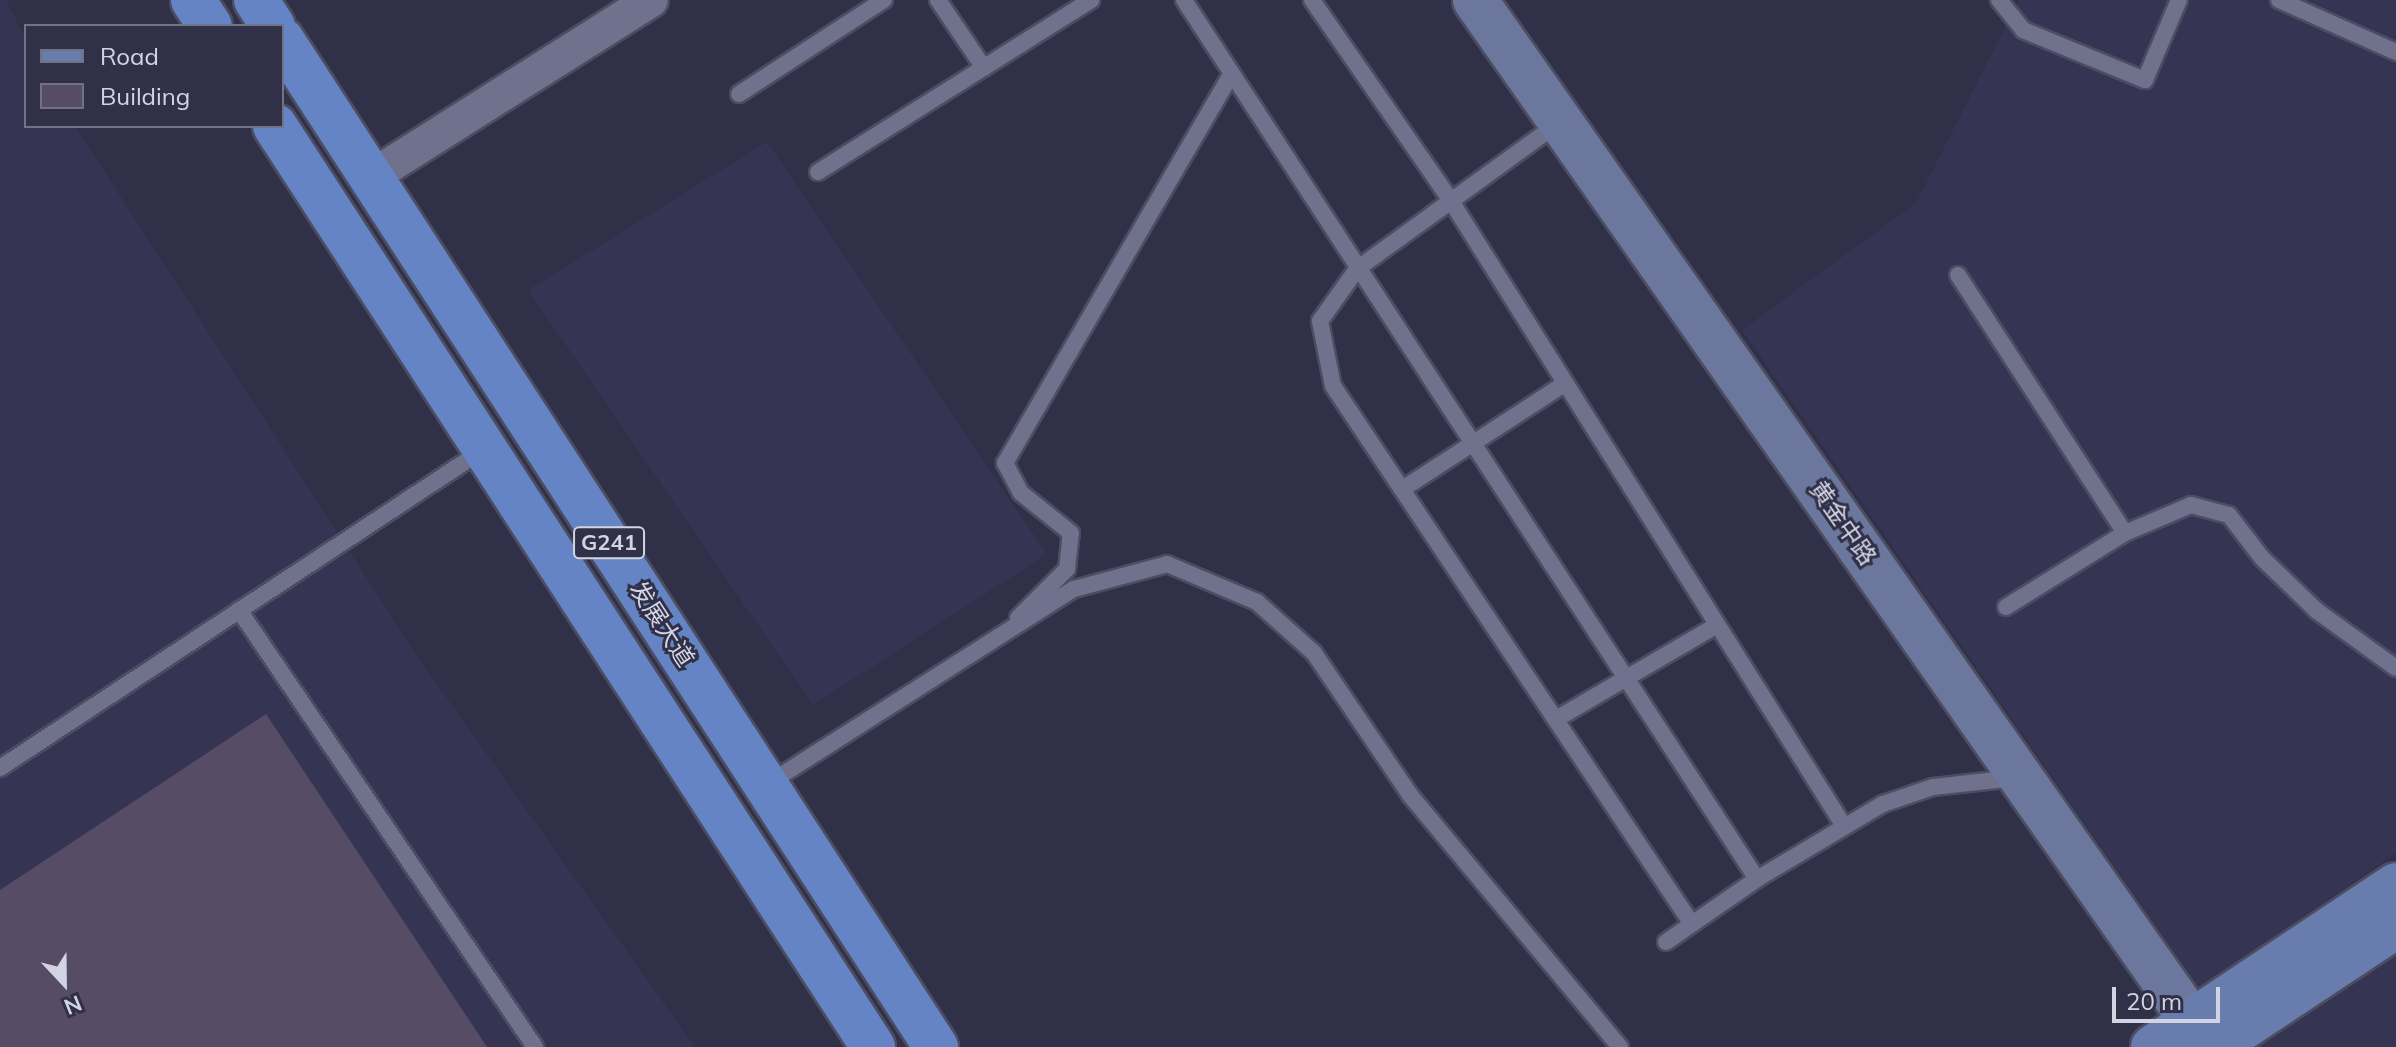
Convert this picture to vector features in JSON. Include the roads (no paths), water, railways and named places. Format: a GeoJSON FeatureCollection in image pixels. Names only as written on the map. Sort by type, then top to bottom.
{"type":"FeatureCollection","features":[{"type":"Feature","properties":{"kind":"highway"},"geometry":{"type":"LineString","coordinates":[[193,0],[209,24]]}},
{"type":"Feature","properties":{"kind":"highway"},"geometry":{"type":"LineString","coordinates":[[256,0],[272,24]]}},
{"type":"Feature","properties":{"kind":"highway","name":"发展大道"},"geometry":{"type":"LineString","coordinates":[[284,43],[936,1047]]}},
{"type":"Feature","properties":{"kind":"highway","name":"G241"},"geometry":{"type":"LineString","coordinates":[[276,128],[873,1047]]}},
{"type":"Feature","properties":{"kind":"main road"},"geometry":{"type":"LineString","coordinates":[[2205,1038],[2396,885]]}},
{"type":"Feature","properties":{"kind":"main road"},"geometry":{"type":"LineString","coordinates":[[2153,1047],[2205,1038],[2396,926]]}},
{"type":"Feature","properties":{"kind":"street"},"geometry":{"type":"LineString","coordinates":[[371,177],[651,0]]}},
{"type":"Feature","properties":{"kind":"street","name":"黄金中路"},"geometry":{"type":"LineString","coordinates":[[1475,0],[2205,1038]]}},
{"type":"Feature","properties":{"kind":"lane"},"geometry":{"type":"LineString","coordinates":[[739,94],[884,0]]}},
{"type":"Feature","properties":{"kind":"lane"},"geometry":{"type":"LineString","coordinates":[[938,0],[984,68]]}},
{"type":"Feature","properties":{"kind":"lane"},"geometry":{"type":"LineString","coordinates":[[818,172],[1091,0]]}},
{"type":"Feature","properties":{"kind":"lane"},"geometry":{"type":"LineString","coordinates":[[1184,0],[1757,879]]}},
{"type":"Feature","properties":{"kind":"lane"},"geometry":{"type":"LineString","coordinates":[[1312,0],[1451,201],[1844,826]]}},
{"type":"Feature","properties":{"kind":"lane"},"geometry":{"type":"LineString","coordinates":[[1999,0],[2023,30],[2145,80],[2179,0]]}},
{"type":"Feature","properties":{"kind":"lane"},"geometry":{"type":"LineString","coordinates":[[2279,0],[2396,52]]}},
{"type":"Feature","properties":{"kind":"lane"},"geometry":{"type":"LineString","coordinates":[[1003,634],[1067,569],[1071,533],[1021,493],[1005,463],[1231,75]]}},
{"type":"Feature","properties":{"kind":"lane"},"geometry":{"type":"LineString","coordinates":[[1562,121],[1357,269],[1320,321],[1333,386],[1558,718],[1692,924]]}},
{"type":"Feature","properties":{"kind":"lane"},"geometry":{"type":"LineString","coordinates":[[1958,275],[2125,533]]}},
{"type":"Feature","properties":{"kind":"lane"},"geometry":{"type":"LineString","coordinates":[[1404,488],[1564,384]]}},
{"type":"Feature","properties":{"kind":"lane"},"geometry":{"type":"LineString","coordinates":[[0,768],[484,449]]}},
{"type":"Feature","properties":{"kind":"lane"},"geometry":{"type":"LineString","coordinates":[[2006,607],[2125,533],[2191,505],[2229,515],[2262,558],[2317,611],[2396,668]]}},
{"type":"Feature","properties":{"kind":"lane"},"geometry":{"type":"LineString","coordinates":[[766,785],[1074,589],[1167,564],[1257,602],[1314,653],[1410,795],[1620,1047]]}},
{"type":"Feature","properties":{"kind":"lane"},"geometry":{"type":"LineString","coordinates":[[239,610],[535,1047]]}},
{"type":"Feature","properties":{"kind":"lane"},"geometry":{"type":"LineString","coordinates":[[1558,718],[1717,625]]}},
{"type":"Feature","properties":{"kind":"lane"},"geometry":{"type":"LineString","coordinates":[[1666,942],[1757,879],[1883,804],[1933,787],[2021,778]]}}]}
